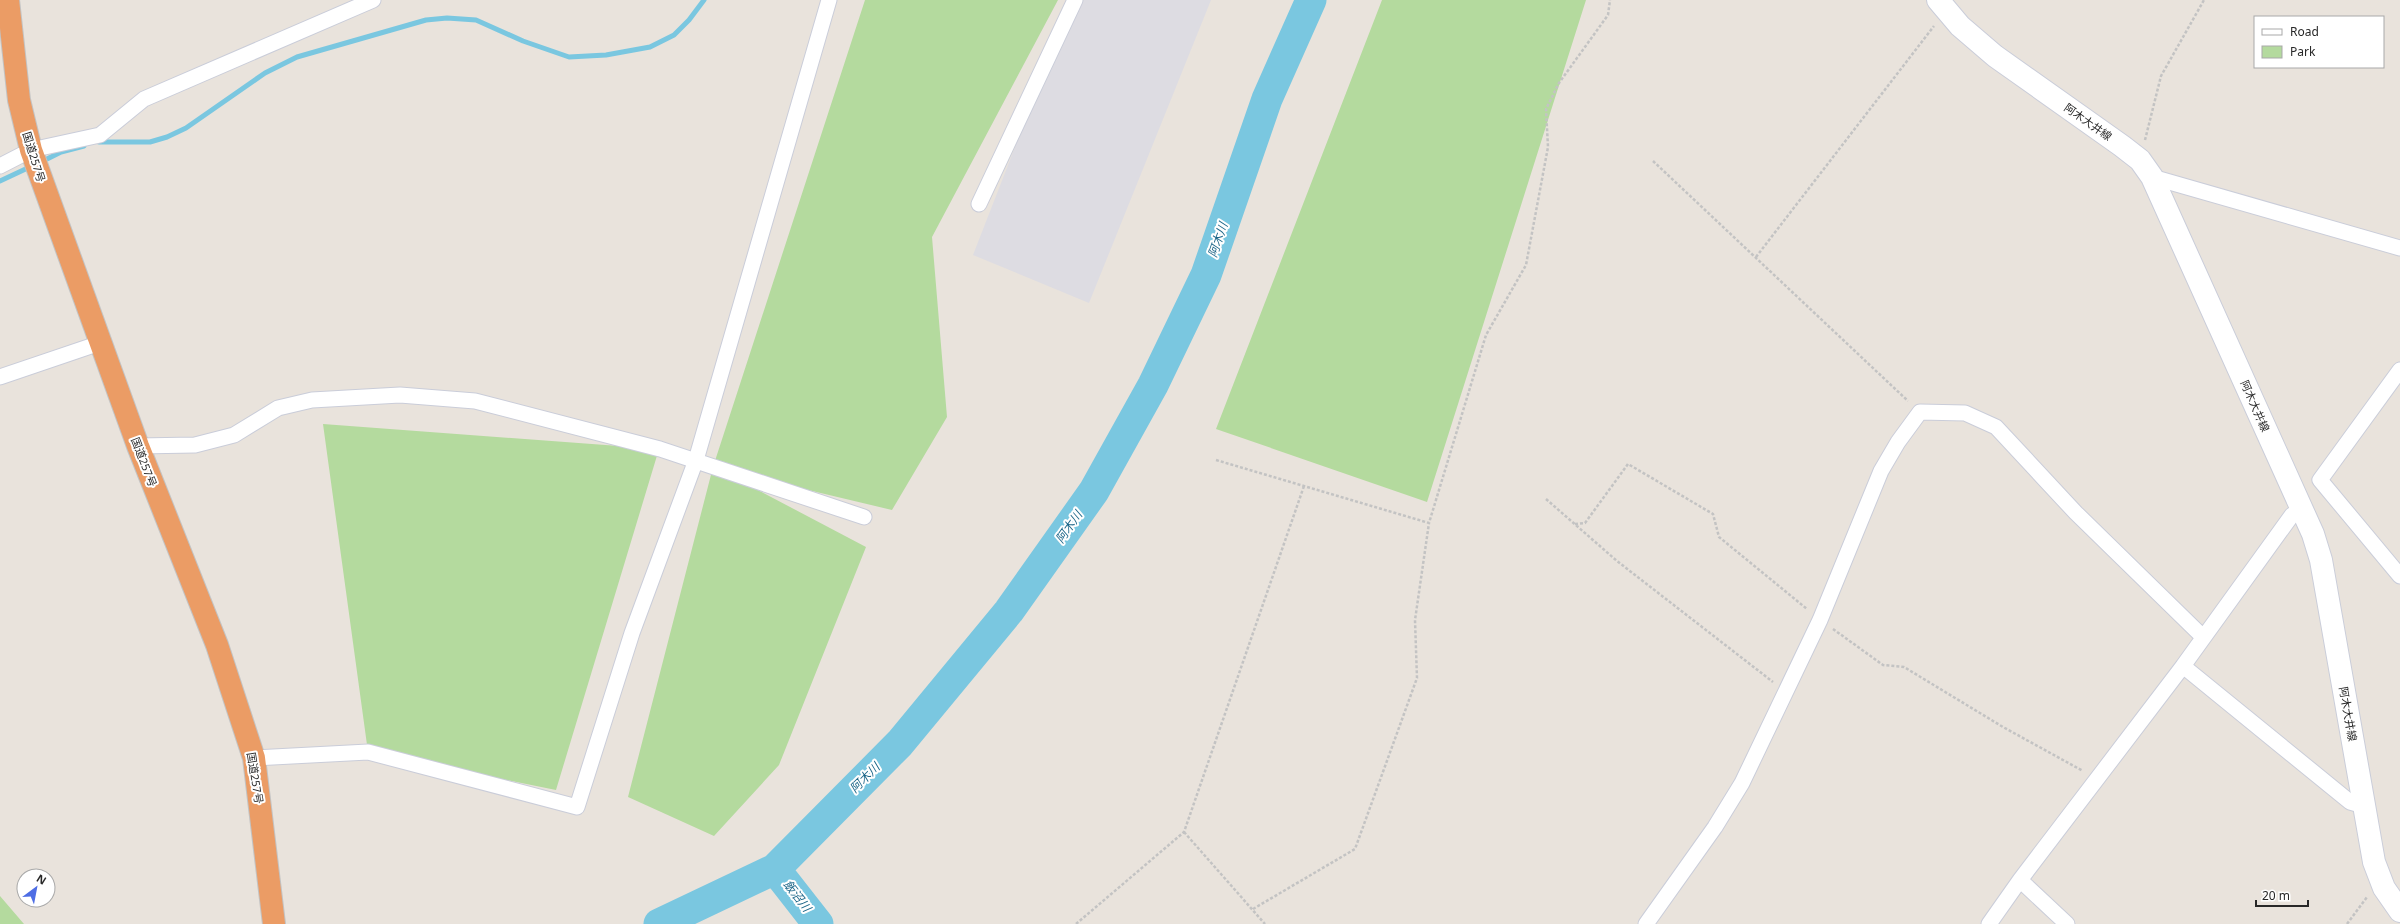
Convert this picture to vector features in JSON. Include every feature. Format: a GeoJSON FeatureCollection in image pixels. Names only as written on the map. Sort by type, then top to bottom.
{"type":"FeatureCollection","features":[{"type":"Feature","properties":{"kind":"highway","name":"国道257号"},"geometry":{"type":"LineString","coordinates":[[8,0],[18,100],[31,150],[138,446],[217,645],[254,758],[274,924]]}},
{"type":"Feature","properties":{"kind":"main road","name":"阿木大井線"},"geometry":{"type":"LineString","coordinates":[[1942,6],[1995,56],[2146,169],[2313,534],[2321,560],[2374,862],[2384,888],[2400,911]]}},
{"type":"Feature","properties":{"kind":"street"},"geometry":{"type":"LineString","coordinates":[[0,166],[31,150],[100,135],[144,99],[373,0]]}},
{"type":"Feature","properties":{"kind":"street"},"geometry":{"type":"LineString","coordinates":[[254,758],[368,752],[577,807],[632,633],[696,460],[828,0]]}},
{"type":"Feature","properties":{"kind":"street"},"geometry":{"type":"LineString","coordinates":[[979,204],[1075,0]]}},
{"type":"Feature","properties":{"kind":"street"},"geometry":{"type":"LineString","coordinates":[[2146,169],[2400,248]]}},
{"type":"Feature","properties":{"kind":"street"},"geometry":{"type":"LineString","coordinates":[[0,377],[100,343]]}},
{"type":"Feature","properties":{"kind":"street"},"geometry":{"type":"LineString","coordinates":[[2400,370],[2320,480],[2400,576]]}},
{"type":"Feature","properties":{"kind":"street"},"geometry":{"type":"LineString","coordinates":[[138,446],[195,445],[234,435],[278,408],[312,400],[400,395],[475,401],[696,460],[864,517]]}},
{"type":"Feature","properties":{"kind":"street"},"geometry":{"type":"LineString","coordinates":[[1646,924],[1715,827],[1742,783],[1820,620],[1881,471],[1898,442],[1920,412],[1965,413],[1996,427],[2076,513],[2203,637]]}},
{"type":"Feature","properties":{"kind":"street"},"geometry":{"type":"LineString","coordinates":[[1989,924],[2020,880],[2183,666],[2292,515],[2301,509]]}},
{"type":"Feature","properties":{"kind":"street"},"geometry":{"type":"LineString","coordinates":[[2183,666],[2350,802],[2364,806]]}},
{"type":"Feature","properties":{"kind":"street"},"geometry":{"type":"LineString","coordinates":[[2020,880],[2067,924]]}},
{"type":"Feature","properties":{"kind":"path"},"geometry":{"type":"LineString","coordinates":[[1253,909],[1355,849],[1417,678],[1415,620],[1429,523],[1486,335],[1526,265],[1548,147],[1546,110],[1559,83],[1608,16],[1610,0]]}},
{"type":"Feature","properties":{"kind":"path"},"geometry":{"type":"LineString","coordinates":[[2146,169],[2161,76],[2204,0]]}},
{"type":"Feature","properties":{"kind":"path"},"geometry":{"type":"LineString","coordinates":[[1756,257],[1942,6]]}},
{"type":"Feature","properties":{"kind":"path"},"geometry":{"type":"LineString","coordinates":[[1653,161],[1920,412]]}},
{"type":"Feature","properties":{"kind":"path"},"geometry":{"type":"LineString","coordinates":[[1216,460],[1429,523]]}},
{"type":"Feature","properties":{"kind":"path"},"geometry":{"type":"LineString","coordinates":[[1076,924],[1184,832],[1304,486]]}},
{"type":"Feature","properties":{"kind":"path"},"geometry":{"type":"LineString","coordinates":[[1546,499],[1617,561],[1786,692]]}},
{"type":"Feature","properties":{"kind":"path"},"geometry":{"type":"LineString","coordinates":[[1184,832],[1265,924]]}},
{"type":"Feature","properties":{"kind":"path"},"geometry":{"type":"LineString","coordinates":[[2347,924],[2372,891],[2384,888]]}},
{"type":"Feature","properties":{"kind":"shaded area"},"geometry":{"type":"Polygon","coordinates":[[[1075,0],[1211,0],[1089,303],[973,255],[1058,37],[1075,0]]]}},
{"type":"Feature","properties":{"kind":"green space"},"geometry":{"type":"Polygon","coordinates":[[[865,0],[1058,0],[932,237],[947,417],[892,510],[716,468],[866,547],[779,765],[714,836],[628,797],[713,467],[865,0]]]}},
{"type":"Feature","properties":{"kind":"green space"},"geometry":{"type":"Polygon","coordinates":[[[1382,0],[1586,0],[1427,502],[1216,429],[1382,0]]]}},
{"type":"Feature","properties":{"kind":"green space"},"geometry":{"type":"Polygon","coordinates":[[[323,424],[659,449],[556,790],[368,752],[323,424]]]}},
{"type":"Feature","properties":{"kind":"green space"},"geometry":{"type":"Polygon","coordinates":[[[0,896],[24,924],[0,924],[0,896]]]}},
{"type":"Feature","properties":{"kind":"waterway"},"geometry":{"type":"LineString","coordinates":[[99,142],[150,142],[167,137],[186,128],[265,73],[297,57],[426,20],[447,18],[476,20],[523,41],[569,57],[606,55],[650,47],[674,35],[689,20],[704,0]]}},
{"type":"Feature","properties":{"kind":"waterway","name":"阿木川"},"geometry":{"type":"LineString","coordinates":[[659,924],[775,869],[900,743],[1009,611],[1094,491],[1153,385],[1206,275],[1267,99],[1311,0]]}},
{"type":"Feature","properties":{"kind":"waterway"},"geometry":{"type":"LineString","coordinates":[[41,162],[61,152],[84,146]]}},
{"type":"Feature","properties":{"kind":"waterway"},"geometry":{"type":"LineString","coordinates":[[0,181],[32,166]]}},
{"type":"Feature","properties":{"kind":"waterway","name":"飯沼川"},"geometry":{"type":"LineString","coordinates":[[775,869],[818,924]]}}]}
